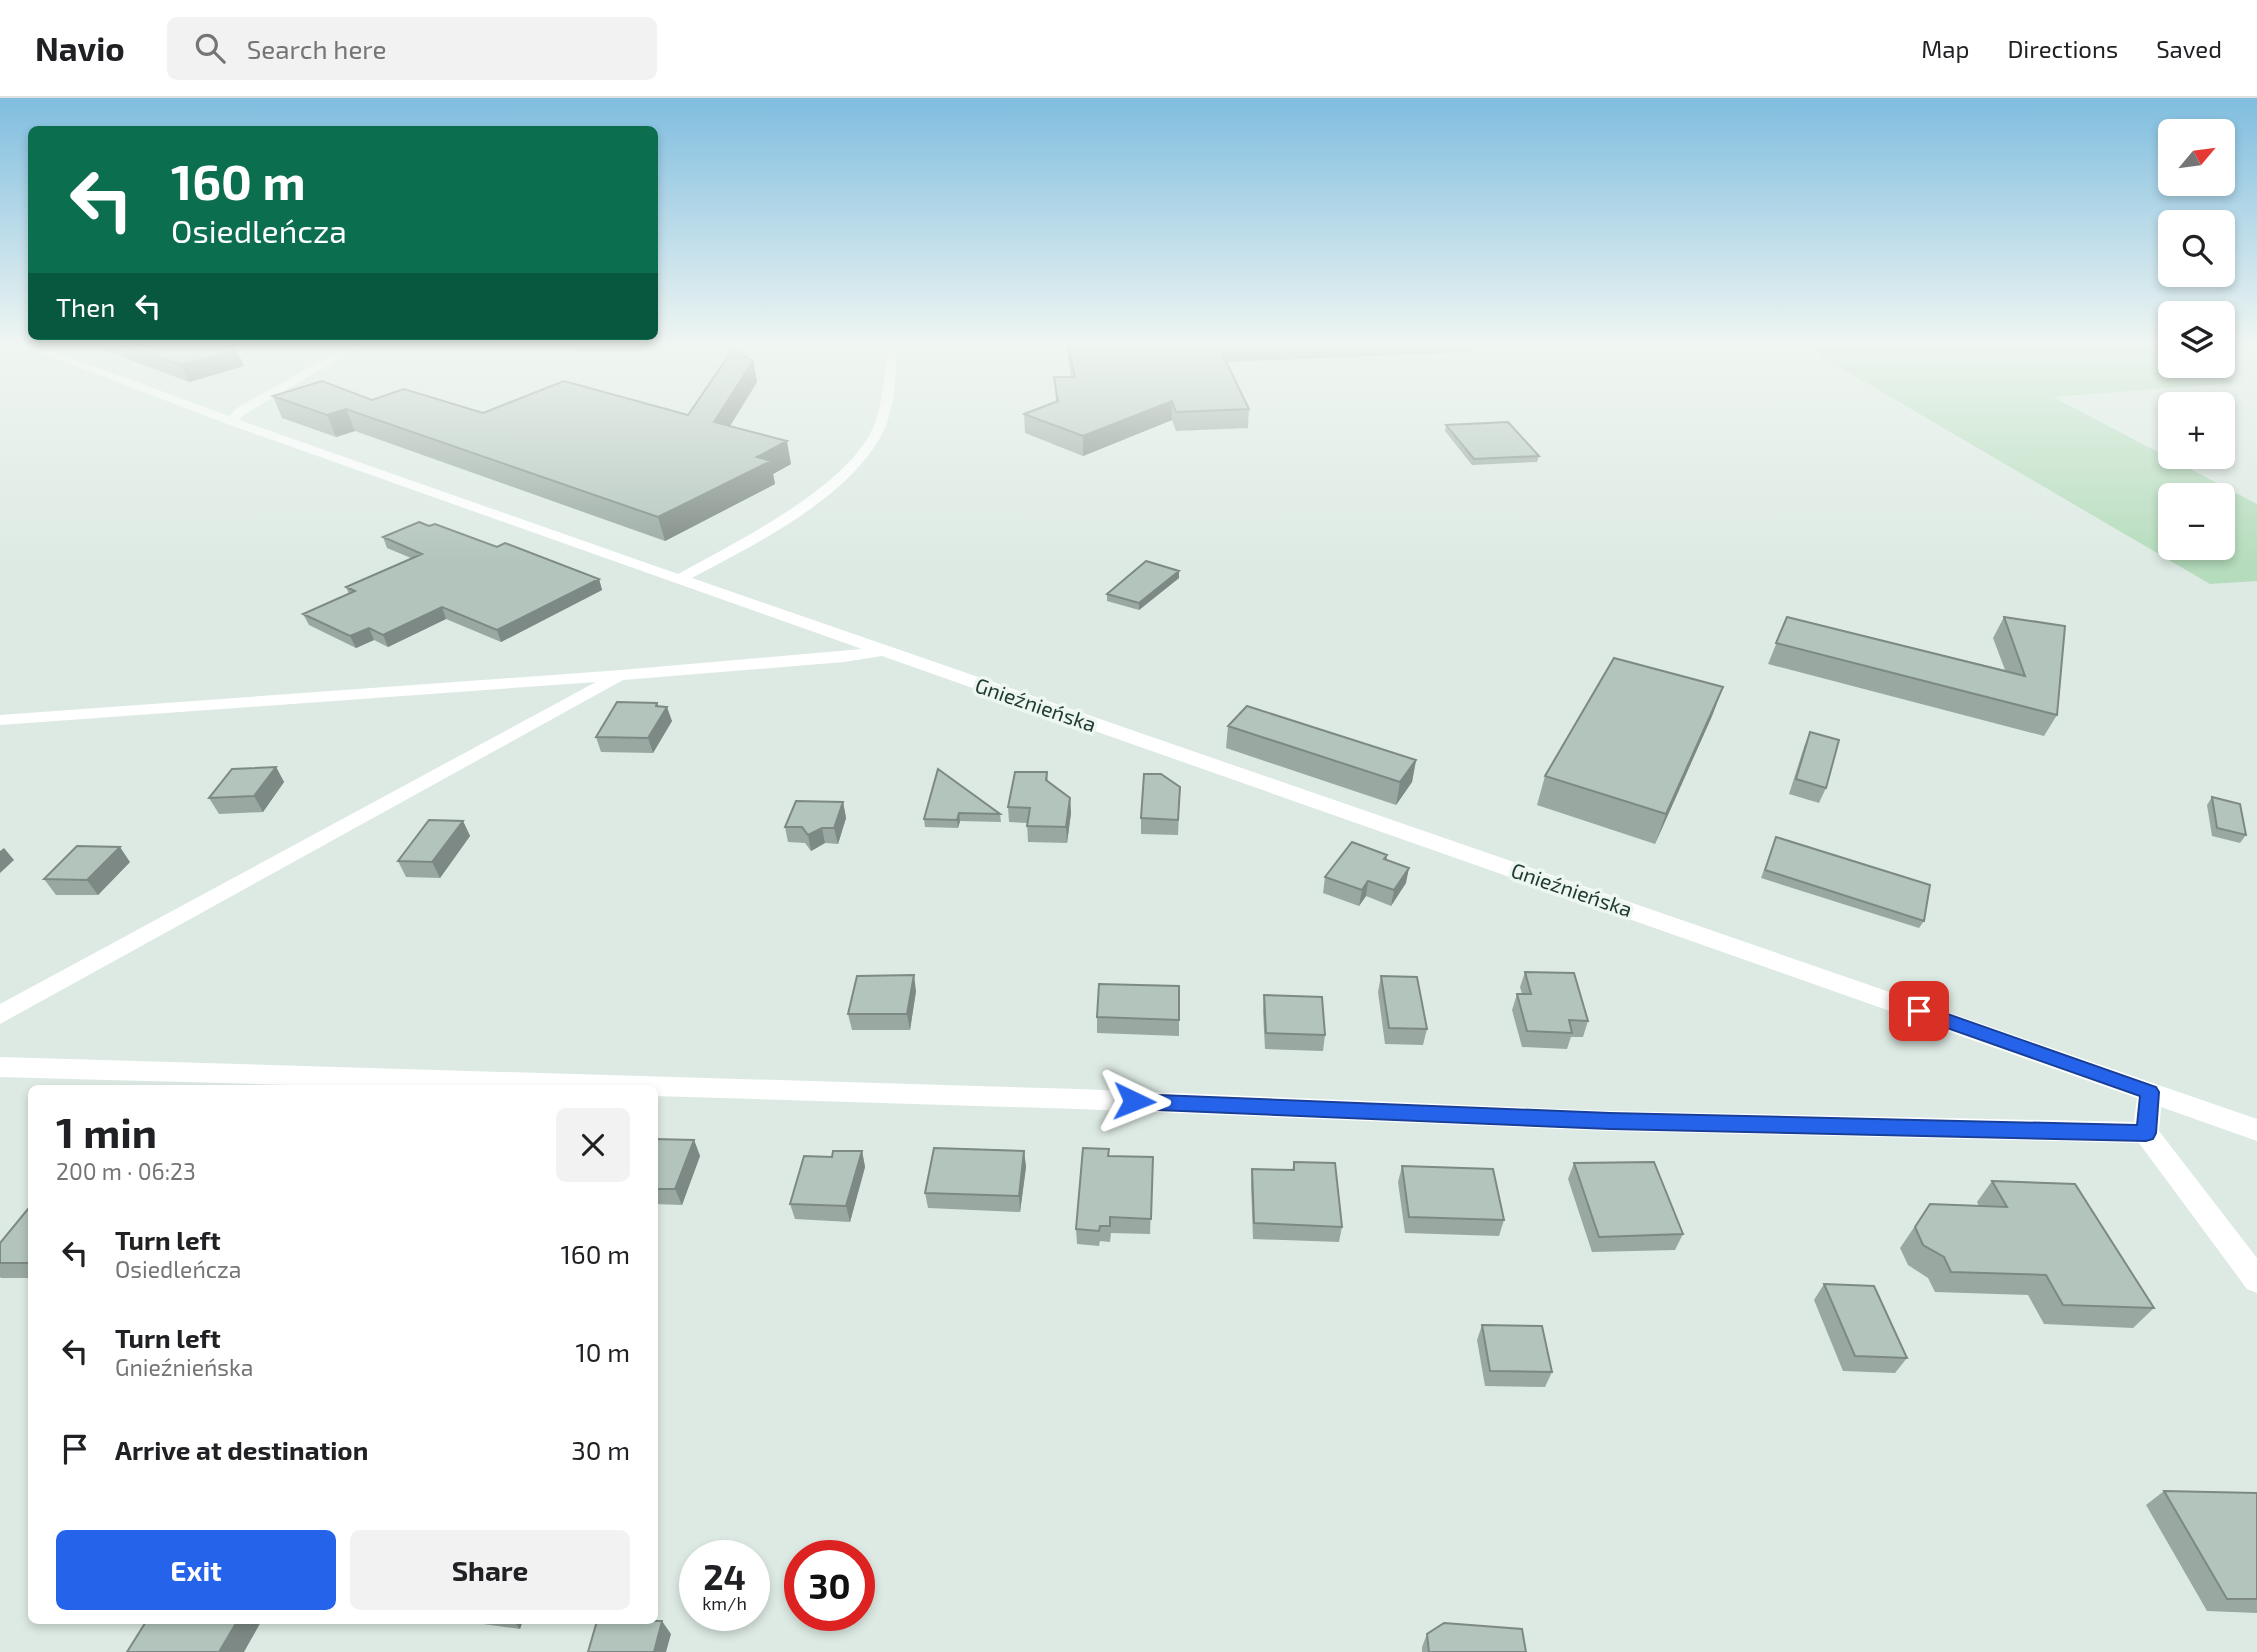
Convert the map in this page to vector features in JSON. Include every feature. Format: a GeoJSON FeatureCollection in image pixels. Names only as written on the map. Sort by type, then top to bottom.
{"type":"FeatureCollection","features":[{"type":"Feature","properties":{"kind":"street","name":"Gnieźnieńska"},"geometry":{"type":"LineString","coordinates":[[222,418],[2257,1130]]}},
{"type":"Feature","properties":{"kind":"street"},"geometry":{"type":"LineString","coordinates":[[231,421],[234,418]]}},
{"type":"Feature","properties":{"kind":"street"},"geometry":{"type":"LineString","coordinates":[[681,578],[762,532],[853,468],[876,435],[881,418]]}},
{"type":"Feature","properties":{"kind":"street"},"geometry":{"type":"LineString","coordinates":[[0,720],[621,675],[844,657],[886,651]]}},
{"type":"Feature","properties":{"kind":"street"},"geometry":{"type":"LineString","coordinates":[[0,1015],[621,675]]}},
{"type":"Feature","properties":{"kind":"street"},"geometry":{"type":"LineString","coordinates":[[0,1067],[606,1085]]}},
{"type":"Feature","properties":{"kind":"street"},"geometry":{"type":"LineString","coordinates":[[658,1087],[1078,1099],[1610,1121],[2146,1133]]}},
{"type":"Feature","properties":{"kind":"street"},"geometry":{"type":"LineString","coordinates":[[2150,1092],[2146,1133],[2257,1280]]}},
{"type":"Feature","properties":{"kind":"green space"},"geometry":{"type":"Polygon","coordinates":[[[1926,418],[2092,418],[2158,452],[2158,469],[2190,469],[2217,483],[2158,483],[2158,554],[1926,418]]]}},
{"type":"Feature","properties":{"kind":"green space"},"geometry":{"type":"Polygon","coordinates":[[[2235,492],[2257,504],[2257,581],[2210,584],[2169,560],[2235,560],[2235,492]]]}},
{"type":"Feature","properties":{"kind":"building"},"geometry":{"type":"Polygon","coordinates":[[[371,418],[717,418],[714,422],[787,441],[757,457],[771,461],[658,517],[371,418]]]}},
{"type":"Feature","properties":{"kind":"building"},"geometry":{"type":"Polygon","coordinates":[[[1033,418],[1130,418],[1083,436],[1033,418]]]}},
{"type":"Feature","properties":{"kind":"building"},"geometry":{"type":"Polygon","coordinates":[[[1508,422],[1539,456],[1474,459],[1446,425],[1508,422]]]}},
{"type":"Feature","properties":{"kind":"building"},"geometry":{"type":"Polygon","coordinates":[[[419,522],[429,526],[435,524],[497,547],[505,543],[599,579],[497,630],[442,607],[383,635],[369,628],[350,636],[303,614],[355,591],[346,587],[422,554],[383,537],[419,522]]]}},
{"type":"Feature","properties":{"kind":"building"},"geometry":{"type":"Polygon","coordinates":[[[1146,561],[1179,571],[1139,603],[1107,594],[1146,561]]]}},
{"type":"Feature","properties":{"kind":"building"},"geometry":{"type":"Polygon","coordinates":[[[1787,617],[2025,676],[2004,617],[2065,626],[2057,715],[1776,643],[1787,617]]]}},
{"type":"Feature","properties":{"kind":"building"},"geometry":{"type":"Polygon","coordinates":[[[1614,658],[1723,687],[1666,814],[1545,776],[1614,658]]]}},
{"type":"Feature","properties":{"kind":"building"},"geometry":{"type":"Polygon","coordinates":[[[617,702],[657,703],[656,706],[667,707],[648,738],[596,737],[617,702]]]}},
{"type":"Feature","properties":{"kind":"building"},"geometry":{"type":"Polygon","coordinates":[[[1247,706],[1416,760],[1400,782],[1228,726],[1247,706]]]}},
{"type":"Feature","properties":{"kind":"building"},"geometry":{"type":"Polygon","coordinates":[[[1810,732],[1839,740],[1826,788],[1796,779],[1810,732]]]}},
{"type":"Feature","properties":{"kind":"building"},"geometry":{"type":"Polygon","coordinates":[[[276,767],[254,796],[209,798],[232,769],[276,767]]]}},
{"type":"Feature","properties":{"kind":"building"},"geometry":{"type":"Polygon","coordinates":[[[938,769],[1000,814],[959,813],[957,820],[924,819],[938,769]]]}},
{"type":"Feature","properties":{"kind":"building"},"geometry":{"type":"Polygon","coordinates":[[[1015,772],[1047,772],[1046,780],[1070,798],[1066,827],[1027,826],[1030,808],[1008,807],[1015,772]]]}},
{"type":"Feature","properties":{"kind":"building"},"geometry":{"type":"Polygon","coordinates":[[[1144,774],[1161,774],[1180,787],[1178,820],[1141,818],[1144,774]]]}},
{"type":"Feature","properties":{"kind":"building"},"geometry":{"type":"Polygon","coordinates":[[[2212,797],[2240,804],[2246,835],[2217,828],[2212,797]]]}},
{"type":"Feature","properties":{"kind":"building"},"geometry":{"type":"Polygon","coordinates":[[[796,801],[843,802],[834,828],[822,828],[808,835],[802,827],[785,827],[796,801]]]}},
{"type":"Feature","properties":{"kind":"building"},"geometry":{"type":"Polygon","coordinates":[[[429,820],[463,821],[432,862],[398,861],[429,820]]]}},
{"type":"Feature","properties":{"kind":"building"},"geometry":{"type":"Polygon","coordinates":[[[1776,837],[1930,885],[1924,921],[1765,870],[1776,837]]]}},
{"type":"Feature","properties":{"kind":"building"},"geometry":{"type":"Polygon","coordinates":[[[1352,842],[1387,855],[1384,859],[1409,868],[1394,890],[1368,881],[1362,890],[1325,877],[1352,842]]]}},
{"type":"Feature","properties":{"kind":"building"},"geometry":{"type":"Polygon","coordinates":[[[77,846],[120,847],[87,880],[44,879],[77,846]]]}},
{"type":"Feature","properties":{"kind":"building"},"geometry":{"type":"Polygon","coordinates":[[[1525,972],[1574,973],[1588,1021],[1569,1020],[1572,1033],[1527,1031],[1517,994],[1531,994],[1525,972]]]}},
{"type":"Feature","properties":{"kind":"building"},"geometry":{"type":"Polygon","coordinates":[[[914,975],[907,1014],[848,1014],[857,976],[914,975]]]}},
{"type":"Feature","properties":{"kind":"building"},"geometry":{"type":"Polygon","coordinates":[[[1381,976],[1417,977],[1427,1029],[1389,1028],[1381,976]]]}},
{"type":"Feature","properties":{"kind":"building"},"geometry":{"type":"Polygon","coordinates":[[[1099,984],[1179,986],[1179,1020],[1097,1017],[1099,984]]]}},
{"type":"Feature","properties":{"kind":"building"},"geometry":{"type":"Polygon","coordinates":[[[1264,995],[1322,997],[1325,1035],[1266,1033],[1264,995]]]}},
{"type":"Feature","properties":{"kind":"building"},"geometry":{"type":"Polygon","coordinates":[[[658,1139],[694,1140],[675,1189],[658,1189],[658,1139]]]}},
{"type":"Feature","properties":{"kind":"building"},"geometry":{"type":"Polygon","coordinates":[[[934,1148],[1024,1151],[1019,1196],[925,1193],[934,1148]]]}},
{"type":"Feature","properties":{"kind":"building"},"geometry":{"type":"Polygon","coordinates":[[[1083,1148],[1109,1149],[1108,1156],[1153,1157],[1151,1219],[1110,1217],[1110,1226],[1100,1226],[1099,1231],[1076,1229],[1083,1148]]]}},
{"type":"Feature","properties":{"kind":"building"},"geometry":{"type":"Polygon","coordinates":[[[833,1151],[862,1151],[846,1206],[790,1204],[804,1156],[832,1157],[833,1151]]]}},
{"type":"Feature","properties":{"kind":"building"},"geometry":{"type":"Polygon","coordinates":[[[1294,1162],[1335,1163],[1342,1227],[1254,1223],[1252,1169],[1294,1170],[1294,1162]]]}},
{"type":"Feature","properties":{"kind":"building"},"geometry":{"type":"Polygon","coordinates":[[[1654,1162],[1683,1234],[1599,1237],[1574,1163],[1654,1162]]]}},
{"type":"Feature","properties":{"kind":"building"},"geometry":{"type":"Polygon","coordinates":[[[1402,1166],[1493,1169],[1504,1220],[1409,1217],[1402,1166]]]}},
{"type":"Feature","properties":{"kind":"building"},"geometry":{"type":"Polygon","coordinates":[[[1992,1181],[2075,1184],[2154,1308],[2063,1305],[2046,1275],[1951,1272],[1944,1257],[1923,1245],[1915,1227],[1930,1204],[2007,1207],[1992,1181]]]}},
{"type":"Feature","properties":{"kind":"building"},"geometry":{"type":"Polygon","coordinates":[[[28,1209],[28,1263],[0,1263],[0,1243],[28,1209]]]}},
{"type":"Feature","properties":{"kind":"building"},"geometry":{"type":"Polygon","coordinates":[[[1824,1284],[1874,1286],[1907,1358],[1855,1356],[1824,1284]]]}},
{"type":"Feature","properties":{"kind":"building"},"geometry":{"type":"Polygon","coordinates":[[[1482,1325],[1542,1326],[1552,1372],[1490,1371],[1482,1325]]]}},
{"type":"Feature","properties":{"kind":"building"},"geometry":{"type":"Polygon","coordinates":[[[2164,1491],[2257,1493],[2257,1599],[2227,1599],[2164,1491]]]}},
{"type":"Feature","properties":{"kind":"building"},"geometry":{"type":"Polygon","coordinates":[[[658,1621],[662,1621],[654,1652],[588,1652],[596,1624],[658,1624],[658,1621]]]}},
{"type":"Feature","properties":{"kind":"building"},"geometry":{"type":"Polygon","coordinates":[[[1444,1623],[1522,1629],[1526,1652],[1429,1652],[1427,1634],[1444,1623]]]}},
{"type":"Feature","properties":{"kind":"building"},"geometry":{"type":"Polygon","coordinates":[[[144,1624],[236,1624],[219,1652],[127,1652],[144,1624]]]}},
{"type":"Feature","properties":{"kind":"route"},"geometry":{"type":"LineString","coordinates":[[1134,1101],[1610,1121],[2146,1133],[2150,1092],[1919,1011]]}}]}
